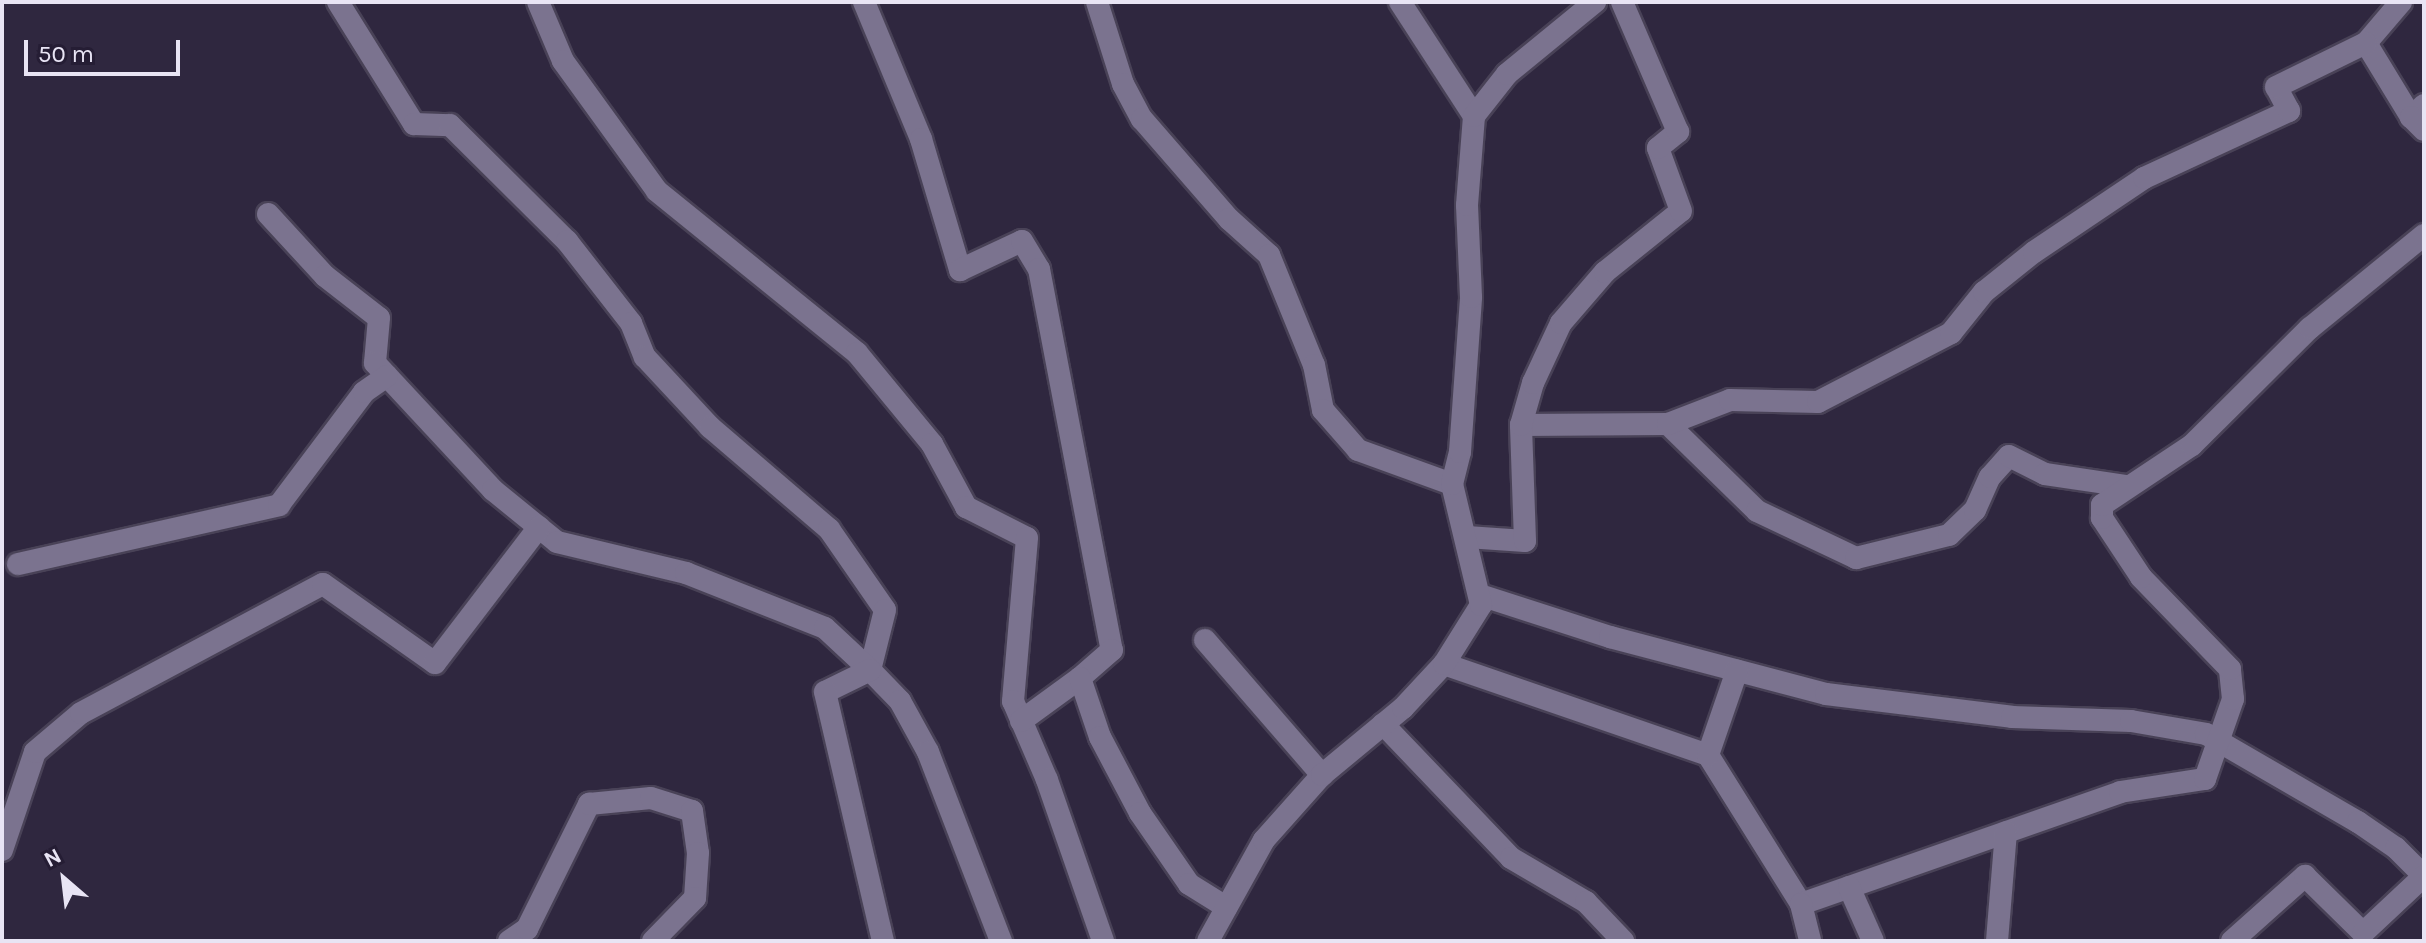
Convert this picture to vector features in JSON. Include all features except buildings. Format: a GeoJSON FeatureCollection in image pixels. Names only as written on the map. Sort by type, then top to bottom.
{"type":"FeatureCollection","features":[{"type":"Feature","properties":{"kind":"street"},"geometry":{"type":"LineString","coordinates":[[338,2],[414,124],[450,125],[567,241],[631,323],[645,357],[710,427],[829,529],[885,610],[870,670],[825,692],[883,941]]}},
{"type":"Feature","properties":{"kind":"street"},"geometry":{"type":"LineString","coordinates":[[538,2],[563,61],[657,191],[857,353],[932,444],[966,507],[1027,538],[1014,661],[1013,701],[1103,941]]}},
{"type":"Feature","properties":{"kind":"street"},"geometry":{"type":"LineString","coordinates":[[864,2],[921,139],[960,270],[1022,241],[1039,269],[1112,650],[1021,721]]}},
{"type":"Feature","properties":{"kind":"street"},"geometry":{"type":"LineString","coordinates":[[1097,2],[1123,84],[1142,119],[1229,219],[1269,255],[1314,365],[1323,410],[1358,450],[1452,484]]}},
{"type":"Feature","properties":{"kind":"street"},"geometry":{"type":"LineString","coordinates":[[1400,2],[1474,116]]}},
{"type":"Feature","properties":{"kind":"street"},"geometry":{"type":"LineString","coordinates":[[1208,941],[1264,840],[1322,775],[1383,724],[1444,664],[1481,605],[1452,484],[1460,452],[1471,297],[1467,205],[1474,116],[1507,74],[1595,2]]}},
{"type":"Feature","properties":{"kind":"street"},"geometry":{"type":"LineString","coordinates":[[1467,537],[1525,541],[1521,425],[1533,383],[1561,323],[1605,272],[1681,211],[1658,148],[1678,132],[1622,2]]}},
{"type":"Feature","properties":{"kind":"street"},"geometry":{"type":"LineString","coordinates":[[1521,425],[1668,424],[1730,400],[1818,402],[1951,333],[1984,292],[2034,252],[2144,178],[2289,111],[2276,87],[2366,43],[2401,2]]}},
{"type":"Feature","properties":{"kind":"street"},"geometry":{"type":"LineString","coordinates":[[2366,43],[2420,117]]}},
{"type":"Feature","properties":{"kind":"street"},"geometry":{"type":"LineString","coordinates":[[268,214],[325,276],[379,318],[375,363],[493,490],[557,542],[686,573],[825,628],[870,670],[900,701],[928,752],[1001,941]]}},
{"type":"Feature","properties":{"kind":"street"},"geometry":{"type":"LineString","coordinates":[[1801,904],[2120,792],[2205,779],[2221,743],[2233,699],[2230,669],[2141,577],[2102,518],[2102,505],[2125,486],[2192,445],[2310,328],[2424,235]]}},
{"type":"Feature","properties":{"kind":"street"},"geometry":{"type":"LineString","coordinates":[[18,564],[279,505],[364,392],[387,376]]}},
{"type":"Feature","properties":{"kind":"street"},"geometry":{"type":"LineString","coordinates":[[1668,424],[1757,511],[1856,558],[1949,535],[1975,510],[1990,477],[2009,456],[2045,474],[2125,486]]}},
{"type":"Feature","properties":{"kind":"street"},"geometry":{"type":"LineString","coordinates":[[2,850],[35,752],[81,713],[323,584],[435,663],[539,527]]}},
{"type":"Feature","properties":{"kind":"street"},"geometry":{"type":"LineString","coordinates":[[1480,595],[1826,694],[2012,717],[2131,721],[2206,734],[2358,822],[2396,848],[2424,876],[2363,933],[2305,876],[2232,941]]}},
{"type":"Feature","properties":{"kind":"street"},"geometry":{"type":"LineString","coordinates":[[1205,640],[1322,775]]}},
{"type":"Feature","properties":{"kind":"street"},"geometry":{"type":"LineString","coordinates":[[1444,664],[1708,755],[1801,904],[1810,941]]}},
{"type":"Feature","properties":{"kind":"street"},"geometry":{"type":"LineString","coordinates":[[1708,755],[1737,671]]}},
{"type":"Feature","properties":{"kind":"street"},"geometry":{"type":"LineString","coordinates":[[1080,678],[1100,737],[1140,813],[1189,884],[1226,907]]}},
{"type":"Feature","properties":{"kind":"street"},"geometry":{"type":"LineString","coordinates":[[1383,724],[1511,858],[1586,902],[1623,941]]}},
{"type":"Feature","properties":{"kind":"street"},"geometry":{"type":"LineString","coordinates":[[509,941],[527,929],[589,804],[651,798],[692,811],[698,853],[695,898],[653,941]]}},
{"type":"Feature","properties":{"kind":"street"},"geometry":{"type":"LineString","coordinates":[[1997,941],[2006,832]]}},
{"type":"Feature","properties":{"kind":"street"},"geometry":{"type":"LineString","coordinates":[[1849,887],[1873,941]]}}]}
